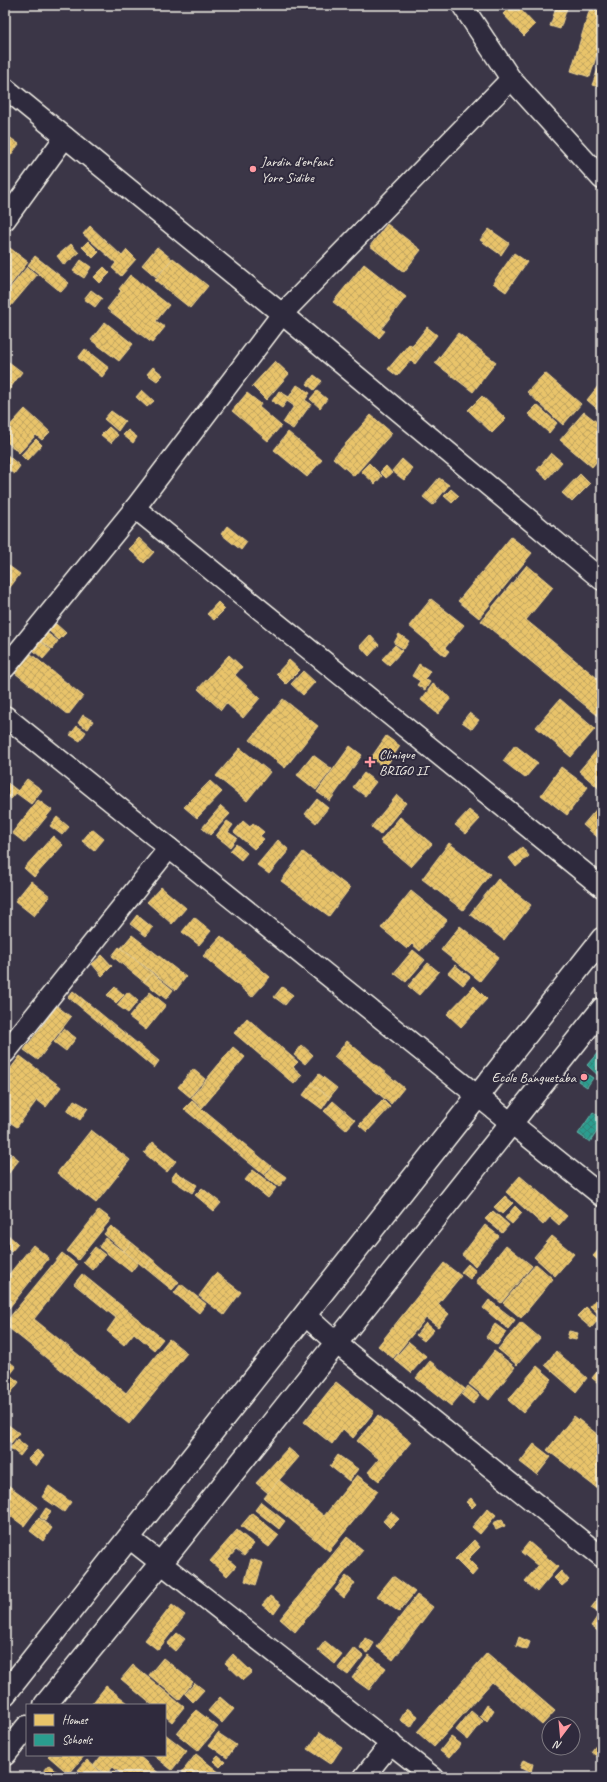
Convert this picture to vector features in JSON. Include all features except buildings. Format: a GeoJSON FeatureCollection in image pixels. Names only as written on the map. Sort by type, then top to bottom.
{"type":"FeatureCollection","features":[{"type":"Feature","properties":{"kind":"street"},"geometry":{"type":"LineString","coordinates":[[463,6],[512,79],[602,179]]}},
{"type":"Feature","properties":{"kind":"street"},"geometry":{"type":"LineString","coordinates":[[5,668],[135,508],[282,314],[512,79]]}},
{"type":"Feature","properties":{"kind":"street"},"geometry":{"type":"LineString","coordinates":[[5,88],[282,314],[602,580]]}},
{"type":"Feature","properties":{"kind":"street"},"geometry":{"type":"LineString","coordinates":[[5,220],[65,137]]}},
{"type":"Feature","properties":{"kind":"street"},"geometry":{"type":"LineString","coordinates":[[135,508],[602,887]]}},
{"type":"Feature","properties":{"kind":"street"},"geometry":{"type":"LineString","coordinates":[[5,716],[602,1196]]}},
{"type":"Feature","properties":{"kind":"street"},"geometry":{"type":"LineString","coordinates":[[5,1053],[169,848]]}},
{"type":"Feature","properties":{"kind":"street"},"geometry":{"type":"LineString","coordinates":[[5,1694],[602,939]]}},
{"type":"Feature","properties":{"kind":"street"},"geometry":{"type":"LineString","coordinates":[[46,1704],[161,1563],[602,1009]]}},
{"type":"Feature","properties":{"kind":"street"},"geometry":{"type":"LineString","coordinates":[[304,1315],[336,1343],[602,1556]]}},
{"type":"Feature","properties":{"kind":"street"},"geometry":{"type":"LineString","coordinates":[[129,1538],[433,1777]]}},
{"type":"Feature","properties":{"kind":"street"},"geometry":{"type":"LineString","coordinates":[[5,1754],[26,1728]]}},
{"type":"Feature","properties":{"kind":"street"},"geometry":{"type":"LineString","coordinates":[[364,1777],[391,1743]]}},
{"type":"Feature","properties":{"kind":"place","name":"Jardin d'enfant Yoro Sidibe"},"geometry":{"type":"Point","coordinates":[253,169]}},
{"type":"Feature","properties":{"kind":"place","name":"Clinique BRIGO II"},"geometry":{"type":"Point","coordinates":[370,762]}},
{"type":"Feature","properties":{"kind":"place","name":"Ecole Banguetaba"},"geometry":{"type":"Point","coordinates":[584,1077]}}]}
